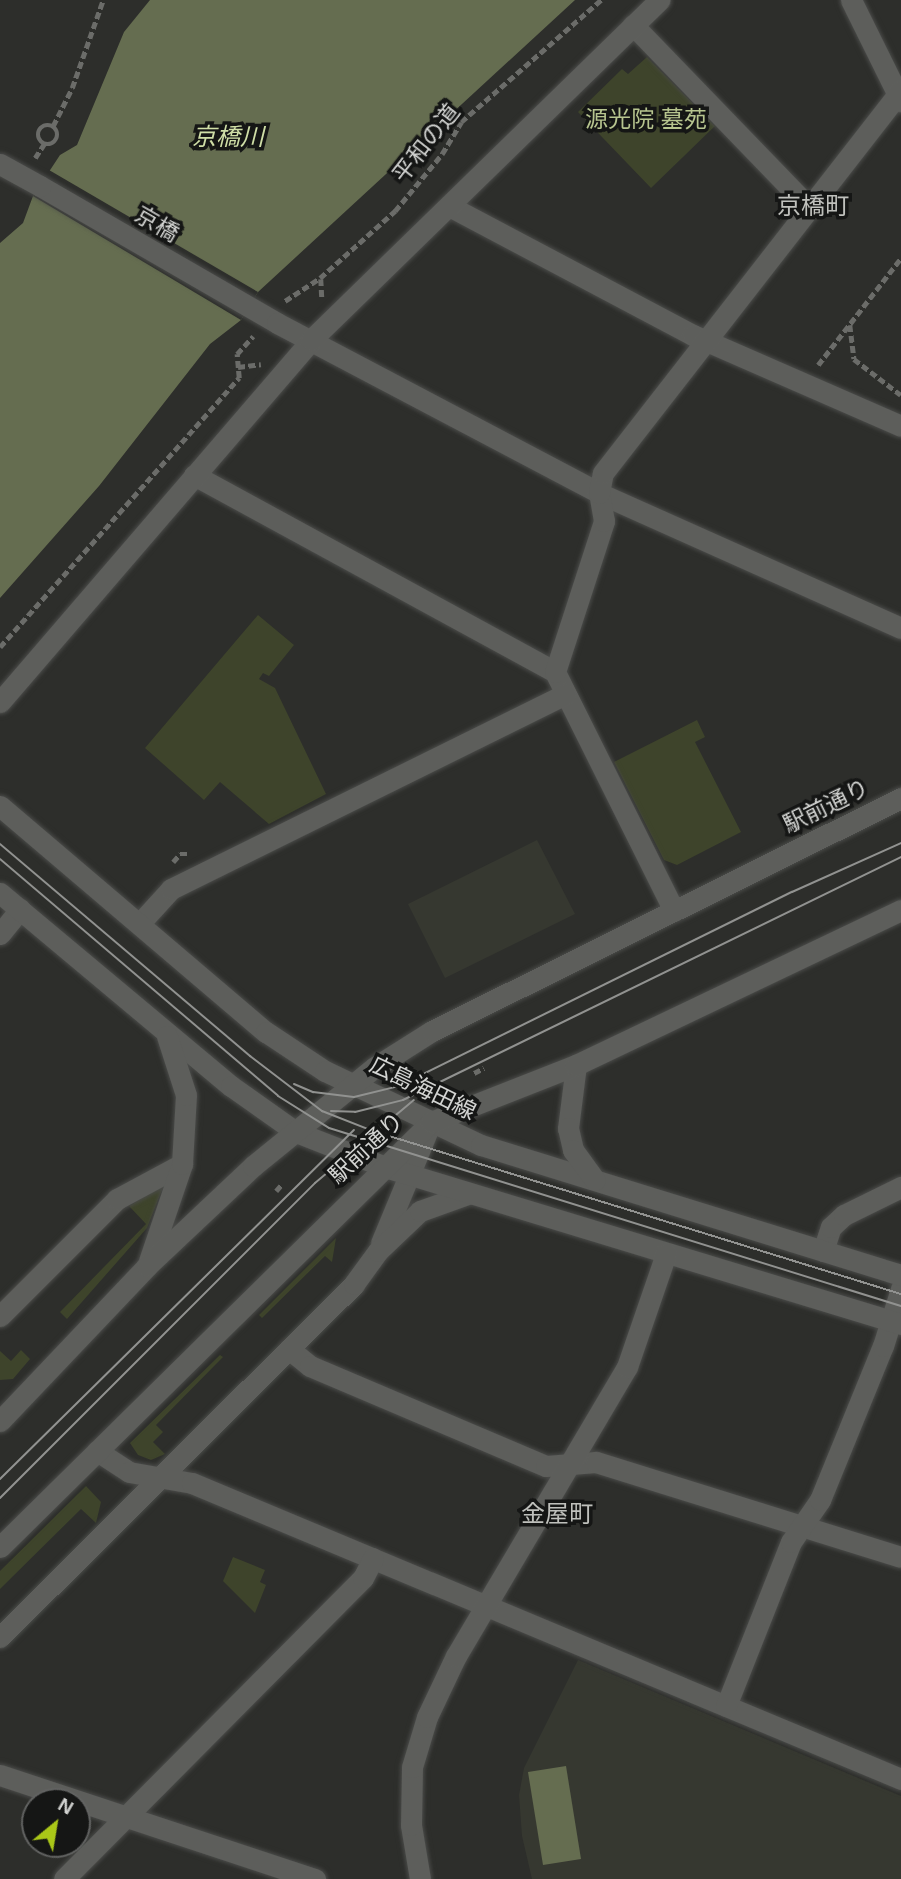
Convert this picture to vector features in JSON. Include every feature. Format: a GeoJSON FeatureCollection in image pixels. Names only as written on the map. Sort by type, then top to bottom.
{"type":"FeatureCollection","features":[{"type":"Feature","properties":{"kind":"street"},"geometry":{"type":"LineString","coordinates":[[0,702],[311,340],[659,0]]}},
{"type":"Feature","properties":{"kind":"street"},"geometry":{"type":"LineString","coordinates":[[555,672],[604,521],[599,493],[603,473],[900,95],[851,0]]}},
{"type":"Feature","properties":{"kind":"street"},"geometry":{"type":"LineString","coordinates":[[633,25],[810,208]]}},
{"type":"Feature","properties":{"kind":"street","name":"京橋"},"geometry":{"type":"LineString","coordinates":[[0,164],[249,308],[599,493],[901,628]]}},
{"type":"Feature","properties":{"kind":"street"},"geometry":{"type":"LineString","coordinates":[[449,206],[706,341],[901,426]]}},
{"type":"Feature","properties":{"kind":"street"},"geometry":{"type":"LineString","coordinates":[[194,475],[555,672],[674,912]]}},
{"type":"Feature","properties":{"kind":"street"},"geometry":{"type":"LineString","coordinates":[[141,923],[171,889],[565,694]]}},
{"type":"Feature","properties":{"kind":"street","name":"駅前通り"},"geometry":{"type":"LineString","coordinates":[[0,1419],[147,1266],[253,1166],[353,1084],[432,1031],[901,799]]}},
{"type":"Feature","properties":{"kind":"street","name":"広島海田線"},"geometry":{"type":"LineString","coordinates":[[0,806],[141,923],[266,1032],[353,1084],[481,1145],[901,1275]]}},
{"type":"Feature","properties":{"kind":"street"},"geometry":{"type":"LineString","coordinates":[[0,893],[166,1034],[296,1132],[388,1168],[468,1194],[896,1323]]}},
{"type":"Feature","properties":{"kind":"street"},"geometry":{"type":"LineString","coordinates":[[0,934],[20,909]]}},
{"type":"Feature","properties":{"kind":"street","name":"駅前通り"},"geometry":{"type":"LineString","coordinates":[[0,1547],[354,1195],[388,1168],[431,1122],[576,1065],[901,910]]}},
{"type":"Feature","properties":{"kind":"street"},"geometry":{"type":"LineString","coordinates":[[147,1266],[182,1164],[186,1095],[166,1034]]}},
{"type":"Feature","properties":{"kind":"street"},"geometry":{"type":"LineString","coordinates":[[576,1065],[568,1128],[573,1150],[595,1181]]}},
{"type":"Feature","properties":{"kind":"street"},"geometry":{"type":"LineString","coordinates":[[0,1637],[354,1284],[377,1251],[431,1122]]}},
{"type":"Feature","properties":{"kind":"street"},"geometry":{"type":"LineString","coordinates":[[0,1316],[117,1199],[182,1164]]}},
{"type":"Feature","properties":{"kind":"street"},"geometry":{"type":"LineString","coordinates":[[823,1251],[831,1227],[844,1215],[901,1187]]}},
{"type":"Feature","properties":{"kind":"street"},"geometry":{"type":"LineString","coordinates":[[377,1251],[420,1211],[468,1194]]}},
{"type":"Feature","properties":{"kind":"street"},"geometry":{"type":"LineString","coordinates":[[420,1879],[411,1825],[412,1767],[427,1717],[456,1656],[627,1367],[666,1254]]}},
{"type":"Feature","properties":{"kind":"street"},"geometry":{"type":"LineString","coordinates":[[726,1706],[800,1526],[820,1500],[896,1323],[901,1289]]}},
{"type":"Feature","properties":{"kind":"street"},"geometry":{"type":"LineString","coordinates":[[289,1349],[310,1366],[546,1466],[596,1462],[901,1557]]}},
{"type":"Feature","properties":{"kind":"street"},"geometry":{"type":"LineString","coordinates":[[97,1451],[129,1472],[192,1483],[488,1604],[901,1779]]}},
{"type":"Feature","properties":{"kind":"street"},"geometry":{"type":"LineString","coordinates":[[64,1879],[363,1578],[373,1558]]}},
{"type":"Feature","properties":{"kind":"street"},"geometry":{"type":"LineString","coordinates":[[0,1775],[315,1879]]}},
{"type":"Feature","properties":{"kind":"path"},"geometry":{"type":"LineString","coordinates":[[53,126],[72,88],[103,0]]}},
{"type":"Feature","properties":{"kind":"path","name":"平和の道"},"geometry":{"type":"LineString","coordinates":[[278,306],[320,278],[395,211],[442,154],[461,121],[601,0]]}},
{"type":"Feature","properties":{"kind":"path"},"geometry":{"type":"LineString","coordinates":[[33,163],[44,144],[41,128],[53,126]]}},
{"type":"Feature","properties":{"kind":"path"},"geometry":{"type":"LineString","coordinates":[[44,144],[55,142],[58,136],[53,126]]}},
{"type":"Feature","properties":{"kind":"path"},"geometry":{"type":"LineString","coordinates":[[804,383],[901,258]]}},
{"type":"Feature","properties":{"kind":"path"},"geometry":{"type":"LineString","coordinates":[[320,278],[322,302]]}},
{"type":"Feature","properties":{"kind":"path"},"geometry":{"type":"LineString","coordinates":[[849,325],[854,359],[901,395]]}},
{"type":"Feature","properties":{"kind":"path"},"geometry":{"type":"LineString","coordinates":[[0,647],[239,378],[237,354],[252,336],[258,338]]}},
{"type":"Feature","properties":{"kind":"path"},"geometry":{"type":"LineString","coordinates":[[238,367],[254,365]]}},
{"type":"Feature","properties":{"kind":"path"},"geometry":{"type":"LineString","coordinates":[[474,1073],[484,1068]]}},
{"type":"Feature","properties":{"kind":"path"},"geometry":{"type":"LineString","coordinates":[[276,1191],[281,1185]]}},
{"type":"Feature","properties":{"kind":"shaded area"},"geometry":{"type":"Polygon","coordinates":[[[537,840],[575,914],[445,978],[408,904],[537,840]]]}},
{"type":"Feature","properties":{"kind":"shaded area"},"geometry":{"type":"Polygon","coordinates":[[[578,1660],[901,1796],[901,1879],[532,1879],[522,1836],[519,1795],[524,1768],[578,1660]]]}},
{"type":"Feature","properties":{"kind":"green space","name":"源光院 墓苑"},"geometry":{"type":"Polygon","coordinates":[[[647,57],[715,126],[651,188],[578,112],[622,69],[628,74],[647,57]]]}},
{"type":"Feature","properties":{"kind":"green space"},"geometry":{"type":"Polygon","coordinates":[[[258,615],[294,645],[269,676],[263,673],[259,679],[275,688],[326,794],[269,824],[220,782],[204,800],[145,748],[258,615]]]}},
{"type":"Feature","properties":{"kind":"green space"},"geometry":{"type":"Polygon","coordinates":[[[697,720],[705,737],[695,742],[741,832],[677,865],[664,860],[614,762],[697,720]]]}},
{"type":"Feature","properties":{"kind":"green space"},"geometry":{"type":"Polygon","coordinates":[[[164,1185],[147,1228],[67,1319],[60,1312],[146,1224],[129,1206],[164,1185]]]}},
{"type":"Feature","properties":{"kind":"green space"},"geometry":{"type":"Polygon","coordinates":[[[336,1238],[332,1262],[325,1256],[262,1318],[259,1315],[336,1238]]]}},
{"type":"Feature","properties":{"kind":"green space"},"geometry":{"type":"Polygon","coordinates":[[[21,1350],[30,1359],[13,1379],[0,1380],[0,1351],[11,1361],[21,1350]]]}},
{"type":"Feature","properties":{"kind":"green space"},"geometry":{"type":"Polygon","coordinates":[[[220,1355],[223,1357],[156,1425],[163,1432],[153,1442],[165,1454],[151,1460],[138,1455],[130,1443],[220,1355]]]}},
{"type":"Feature","properties":{"kind":"green space"},"geometry":{"type":"Polygon","coordinates":[[[86,1486],[101,1502],[96,1523],[81,1509],[0,1589],[0,1571],[86,1486]]]}},
{"type":"Feature","properties":{"kind":"green space"},"geometry":{"type":"Polygon","coordinates":[[[233,1557],[265,1570],[260,1582],[266,1585],[255,1613],[223,1581],[233,1557]]]}},
{"type":"Feature","properties":{"kind":"water","name":"京橋川"},"geometry":{"type":"Polygon","coordinates":[[[150,0],[575,0],[258,292],[241,320],[210,344],[99,486],[0,598],[0,243],[23,223],[33,196],[60,155],[77,145],[124,32],[150,0]]]}},
{"type":"Feature","properties":{"kind":"water"},"geometry":{"type":"Polygon","coordinates":[[[566,1766],[581,1859],[543,1865],[528,1772],[566,1766]]]}},
{"type":"Feature","properties":{"kind":"pier"},"geometry":{"type":"Polygon","coordinates":[[[49,170],[258,292],[241,320],[33,196],[49,170]]]}},
{"type":"Feature","properties":{"kind":"tram line"},"geometry":{"type":"LineString","coordinates":[[294,1084],[313,1092],[354,1097],[399,1086],[792,892],[901,843]]}},
{"type":"Feature","properties":{"kind":"tram line"},"geometry":{"type":"LineString","coordinates":[[0,844],[250,1056],[322,1111],[373,1131],[901,1294]]}},
{"type":"Feature","properties":{"kind":"tram line"},"geometry":{"type":"LineString","coordinates":[[331,1111],[355,1112],[403,1100],[901,857]]}},
{"type":"Feature","properties":{"kind":"tram line"},"geometry":{"type":"LineString","coordinates":[[0,859],[278,1096],[329,1128],[901,1306]]}},
{"type":"Feature","properties":{"kind":"tram line"},"geometry":{"type":"LineString","coordinates":[[0,1498],[315,1183],[414,1100]]}},
{"type":"Feature","properties":{"kind":"tram line"},"geometry":{"type":"LineString","coordinates":[[0,1479],[354,1130]]}},
{"type":"Feature","properties":{"kind":"district","name":"京橋町"},"geometry":{"type":"Point","coordinates":[813,206]}},
{"type":"Feature","properties":{"kind":"district","name":"金屋町"},"geometry":{"type":"Point","coordinates":[557,1514]}}]}
